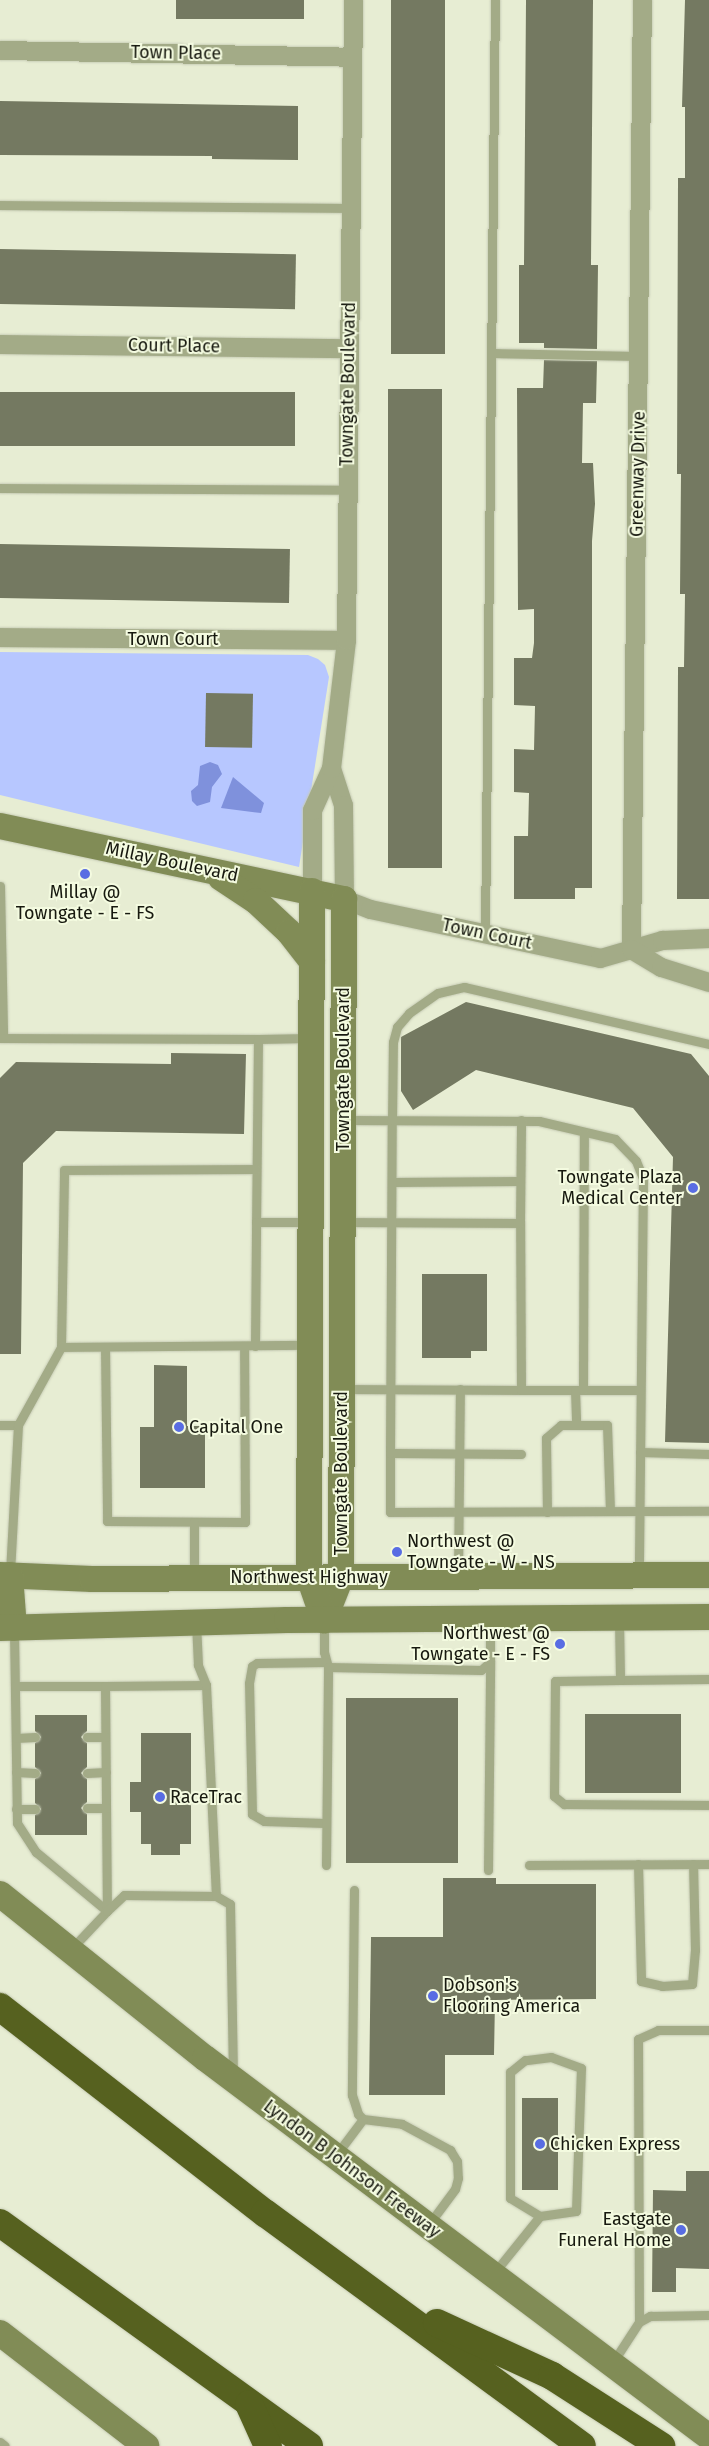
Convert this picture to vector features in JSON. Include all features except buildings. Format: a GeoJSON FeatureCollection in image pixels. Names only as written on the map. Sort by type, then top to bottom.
{"type":"FeatureCollection","features":[{"type":"Feature","properties":{"kind":"highway"},"geometry":{"type":"LineString","coordinates":[[0,2008],[265,2213],[387,2300],[582,2446]]}},
{"type":"Feature","properties":{"kind":"highway"},"geometry":{"type":"LineString","coordinates":[[0,2222],[309,2446]]}},
{"type":"Feature","properties":{"kind":"highway"},"geometry":{"type":"LineString","coordinates":[[387,2300],[552,2376],[661,2446]]}},
{"type":"Feature","properties":{"kind":"highway"},"geometry":{"type":"LineString","coordinates":[[249,2404],[268,2446]]}},
{"type":"Feature","properties":{"kind":"main road","name":"Millay Boulevard"},"geometry":{"type":"LineString","coordinates":[[0,826],[344,899]]}},
{"type":"Feature","properties":{"kind":"main road"},"geometry":{"type":"LineString","coordinates":[[208,869],[256,901],[289,932],[312,962]]}},
{"type":"Feature","properties":{"kind":"main road","name":"Towngate Boulevard"},"geometry":{"type":"LineString","coordinates":[[312,891],[310,1578],[324,1620]]}},
{"type":"Feature","properties":{"kind":"main road","name":"Towngate Boulevard"},"geometry":{"type":"LineString","coordinates":[[324,1620],[341,1577],[344,899]]}},
{"type":"Feature","properties":{"kind":"main road"},"geometry":{"type":"LineString","coordinates":[[311,1222],[342,1222]]}},
{"type":"Feature","properties":{"kind":"main road"},"geometry":{"type":"LineString","coordinates":[[5,1575],[7,1628],[196,1622],[709,1617]]}},
{"type":"Feature","properties":{"kind":"main road","name":"Northwest Highway"},"geometry":{"type":"LineString","coordinates":[[5,1575],[92,1579],[709,1575]]}},
{"type":"Feature","properties":{"kind":"main road","name":"Lyndon B Johnson Freeway"},"geometry":{"type":"LineString","coordinates":[[0,1894],[233,2079],[709,2436]]}},
{"type":"Feature","properties":{"kind":"main road"},"geometry":{"type":"LineString","coordinates":[[0,2333],[146,2446]]}},
{"type":"Feature","properties":{"kind":"street","name":"Towngate Boulevard"},"geometry":{"type":"LineString","coordinates":[[312,891],[312,810],[330,768],[346,640],[353,0]]}},
{"type":"Feature","properties":{"kind":"street","name":"Greenway Drive"},"geometry":{"type":"LineString","coordinates":[[631,949],[640,356],[642,0]]}},
{"type":"Feature","properties":{"kind":"street","name":"Town Place"},"geometry":{"type":"LineString","coordinates":[[0,50],[352,57]]}},
{"type":"Feature","properties":{"kind":"street","name":"Court Place"},"geometry":{"type":"LineString","coordinates":[[0,344],[349,348]]}},
{"type":"Feature","properties":{"kind":"street","name":"Town Court"},"geometry":{"type":"LineString","coordinates":[[0,637],[346,640]]}},
{"type":"Feature","properties":{"kind":"street","name":"Towngate Boulevard"},"geometry":{"type":"LineString","coordinates":[[330,768],[343,805],[344,899]]}},
{"type":"Feature","properties":{"kind":"street","name":"Town Court"},"geometry":{"type":"LineString","coordinates":[[344,899],[370,909],[600,958],[662,940],[709,938]]}},
{"type":"Feature","properties":{"kind":"street"},"geometry":{"type":"LineString","coordinates":[[631,949],[661,967],[709,982]]}},
{"type":"Feature","properties":{"kind":"lane"},"geometry":{"type":"LineString","coordinates":[[485,934],[493,353],[495,0]]}},
{"type":"Feature","properties":{"kind":"lane"},"geometry":{"type":"LineString","coordinates":[[0,205],[350,208]]}},
{"type":"Feature","properties":{"kind":"lane"},"geometry":{"type":"LineString","coordinates":[[493,353],[640,356]]}},
{"type":"Feature","properties":{"kind":"lane"},"geometry":{"type":"LineString","coordinates":[[0,488],[347,490]]}},
{"type":"Feature","properties":{"kind":"lane"},"geometry":{"type":"LineString","coordinates":[[0,886],[1,1036],[312,1038]]}},
{"type":"Feature","properties":{"kind":"lane"},"geometry":{"type":"LineString","coordinates":[[709,1044],[484,992],[454,988],[438,993],[409,1013],[397,1028],[394,1042],[392,1120],[393,1223],[390,1512],[709,1511]]}},
{"type":"Feature","properties":{"kind":"lane"},"geometry":{"type":"LineString","coordinates":[[256,1346],[258,1039]]}},
{"type":"Feature","properties":{"kind":"lane"},"geometry":{"type":"LineString","coordinates":[[342,1120],[521,1120],[615,1139],[636,1161],[643,1178],[638,1575]]}},
{"type":"Feature","properties":{"kind":"lane"},"geometry":{"type":"LineString","coordinates":[[521,1120],[521,1390]]}},
{"type":"Feature","properties":{"kind":"lane"},"geometry":{"type":"LineString","coordinates":[[576,1425],[579,1390],[584,1132]]}},
{"type":"Feature","properties":{"kind":"lane"},"geometry":{"type":"LineString","coordinates":[[5,1575],[18,1425],[62,1347],[64,1170],[256,1169]]}},
{"type":"Feature","properties":{"kind":"lane"},"geometry":{"type":"LineString","coordinates":[[393,1182],[520,1181]]}},
{"type":"Feature","properties":{"kind":"lane"},"geometry":{"type":"LineString","coordinates":[[256,1222],[311,1222]]}},
{"type":"Feature","properties":{"kind":"lane"},"geometry":{"type":"LineString","coordinates":[[342,1222],[520,1223]]}},
{"type":"Feature","properties":{"kind":"lane"},"geometry":{"type":"LineString","coordinates":[[62,1347],[310,1345]]}},
{"type":"Feature","properties":{"kind":"lane"},"geometry":{"type":"LineString","coordinates":[[105,1347],[107,1521],[245,1522],[244,1346]]}},
{"type":"Feature","properties":{"kind":"lane"},"geometry":{"type":"LineString","coordinates":[[342,1389],[640,1390]]}},
{"type":"Feature","properties":{"kind":"lane"},"geometry":{"type":"LineString","coordinates":[[458,1576],[460,1389]]}},
{"type":"Feature","properties":{"kind":"lane"},"geometry":{"type":"LineString","coordinates":[[0,1424],[18,1425]]}},
{"type":"Feature","properties":{"kind":"lane"},"geometry":{"type":"LineString","coordinates":[[547,1512],[546,1438],[562,1425],[607,1425],[610,1511]]}},
{"type":"Feature","properties":{"kind":"lane"},"geometry":{"type":"LineString","coordinates":[[640,1452],[709,1454]]}},
{"type":"Feature","properties":{"kind":"lane"},"geometry":{"type":"LineString","coordinates":[[390,1453],[521,1454]]}},
{"type":"Feature","properties":{"kind":"lane"},"geometry":{"type":"LineString","coordinates":[[194,1522],[194,1577]]}},
{"type":"Feature","properties":{"kind":"lane"},"geometry":{"type":"LineString","coordinates":[[619,1617],[620,1680]]}},
{"type":"Feature","properties":{"kind":"lane"},"geometry":{"type":"LineString","coordinates":[[488,1870],[490,1618]]}},
{"type":"Feature","properties":{"kind":"lane"},"geometry":{"type":"LineString","coordinates":[[324,1620],[327,1664],[326,1866]]}},
{"type":"Feature","properties":{"kind":"lane"},"geometry":{"type":"LineString","coordinates":[[196,1622],[198,1665],[206,1685],[216,1896]]}},
{"type":"Feature","properties":{"kind":"lane"},"geometry":{"type":"LineString","coordinates":[[7,1628],[15,1686],[17,1823],[36,1852],[106,1911]]}},
{"type":"Feature","properties":{"kind":"lane"},"geometry":{"type":"LineString","coordinates":[[325,1823],[264,1821],[252,1814],[249,1683],[252,1666],[257,1663],[327,1664],[482,1670],[490,1662]]}},
{"type":"Feature","properties":{"kind":"lane"},"geometry":{"type":"LineString","coordinates":[[709,1679],[555,1681],[554,1796],[564,1804],[709,1805]]}},
{"type":"Feature","properties":{"kind":"lane"},"geometry":{"type":"LineString","coordinates":[[15,1686],[206,1685]]}},
{"type":"Feature","properties":{"kind":"lane"},"geometry":{"type":"LineString","coordinates":[[105,1686],[106,1911]]}},
{"type":"Feature","properties":{"kind":"lane"},"geometry":{"type":"LineString","coordinates":[[16,1738],[35,1737]]}},
{"type":"Feature","properties":{"kind":"lane"},"geometry":{"type":"LineString","coordinates":[[87,1737],[105,1737]]}},
{"type":"Feature","properties":{"kind":"lane"},"geometry":{"type":"LineString","coordinates":[[16,1772],[35,1773]]}},
{"type":"Feature","properties":{"kind":"lane"},"geometry":{"type":"LineString","coordinates":[[87,1773],[106,1772]]}},
{"type":"Feature","properties":{"kind":"lane"},"geometry":{"type":"LineString","coordinates":[[87,1808],[106,1808]]}},
{"type":"Feature","properties":{"kind":"lane"},"geometry":{"type":"LineString","coordinates":[[16,1809],[35,1809]]}},
{"type":"Feature","properties":{"kind":"lane"},"geometry":{"type":"LineString","coordinates":[[638,1864],[641,1982],[662,1986],[692,1984],[695,1950],[692,1864]]}},
{"type":"Feature","properties":{"kind":"lane"},"geometry":{"type":"LineString","coordinates":[[529,1865],[709,1864]]}},
{"type":"Feature","properties":{"kind":"lane"},"geometry":{"type":"LineString","coordinates":[[354,1890],[352,2095],[358,2114],[363,2119],[402,2124],[450,2150],[457,2161],[457,2184],[427,2226]]}},
{"type":"Feature","properties":{"kind":"lane"},"geometry":{"type":"LineString","coordinates":[[70,1950],[106,1911],[124,1895],[216,1896],[230,1904],[233,1915],[233,2079]]}},
{"type":"Feature","properties":{"kind":"lane"},"geometry":{"type":"LineString","coordinates":[[639,2322],[638,2039],[658,2030],[709,2030]]}},
{"type":"Feature","properties":{"kind":"lane"},"geometry":{"type":"LineString","coordinates":[[492,2275],[540,2216],[576,2211],[581,2068],[551,2057],[525,2060],[510,2072],[510,2198],[540,2216]]}},
{"type":"Feature","properties":{"kind":"lane"},"geometry":{"type":"LineString","coordinates":[[336,2155],[363,2119]]}},
{"type":"Feature","properties":{"kind":"lane"},"geometry":{"type":"LineString","coordinates":[[611,2364],[639,2322],[650,2316],[709,2315]]}},
{"type":"Feature","properties":{"kind":"lane"},"geometry":{"type":"LineString","coordinates":[[0,2442],[5,2446]]}},
{"type":"Feature","properties":{"kind":"shaded area"},"geometry":{"type":"Polygon","coordinates":[[[0,652],[308,655],[318,659],[325,665],[329,677],[299,867],[0,795],[0,652]]]}},
{"type":"Feature","properties":{"kind":"shaded area"},"geometry":{"type":"Polygon","coordinates":[[[210,762],[218,765],[222,774],[212,787],[210,802],[197,806],[192,801],[191,791],[198,785],[200,766],[210,762]]]}},
{"type":"Feature","properties":{"kind":"shaded area"},"geometry":{"type":"Polygon","coordinates":[[[233,777],[264,803],[261,813],[221,808],[233,777]]]}},
{"type":"Feature","properties":{"kind":"place","name":"Millay @ Towngate - E - FS"},"geometry":{"type":"Point","coordinates":[85,874]}},
{"type":"Feature","properties":{"kind":"place","name":"Towngate Plaza Medical Center"},"geometry":{"type":"Point","coordinates":[693,1188]}},
{"type":"Feature","properties":{"kind":"place","name":"Capital One"},"geometry":{"type":"Point","coordinates":[179,1427]}},
{"type":"Feature","properties":{"kind":"place","name":"Northwest @ Towngate - W - NS"},"geometry":{"type":"Point","coordinates":[397,1552]}},
{"type":"Feature","properties":{"kind":"place","name":"Northwest @ Towngate - E - FS"},"geometry":{"type":"Point","coordinates":[560,1644]}},
{"type":"Feature","properties":{"kind":"place","name":"RaceTrac"},"geometry":{"type":"Point","coordinates":[160,1797]}},
{"type":"Feature","properties":{"kind":"place","name":"Dobson's Flooring America"},"geometry":{"type":"Point","coordinates":[433,1996]}},
{"type":"Feature","properties":{"kind":"place","name":"Chicken Express"},"geometry":{"type":"Point","coordinates":[540,2144]}},
{"type":"Feature","properties":{"kind":"place","name":"Eastgate Funeral Home"},"geometry":{"type":"Point","coordinates":[681,2230]}}]}
